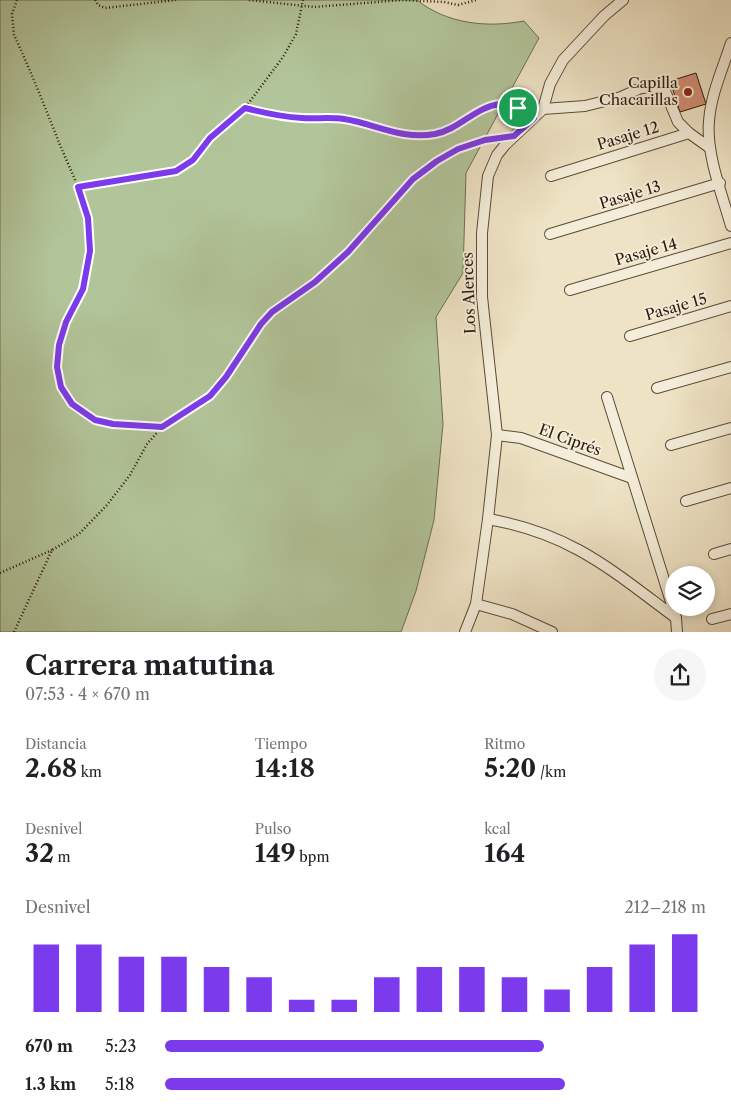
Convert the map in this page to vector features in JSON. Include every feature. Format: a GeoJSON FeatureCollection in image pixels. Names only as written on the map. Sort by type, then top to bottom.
{"type":"FeatureCollection","features":[{"type":"Feature","properties":{"kind":"street","name":"Los Alerces"},"geometry":{"type":"LineString","coordinates":[[465,632],[476,604],[488,520],[496,435],[484,324],[482,234],[488,176],[497,155],[543,109],[550,84],[563,60],[604,16],[623,0]]}},
{"type":"Feature","properties":{"kind":"street"},"geometry":{"type":"LineString","coordinates":[[731,43],[710,110],[710,148],[728,205],[731,226]]}},
{"type":"Feature","properties":{"kind":"street"},"geometry":{"type":"LineString","coordinates":[[543,109],[585,106],[621,97],[641,88],[659,87],[665,91],[678,122],[710,148]]}},
{"type":"Feature","properties":{"kind":"street","name":"Pasaje 12"},"geometry":{"type":"LineString","coordinates":[[551,176],[689,132]]}},
{"type":"Feature","properties":{"kind":"street","name":"Pasaje 13"},"geometry":{"type":"LineString","coordinates":[[550,234],[720,183]]}},
{"type":"Feature","properties":{"kind":"street","name":"Pasaje 14"},"geometry":{"type":"LineString","coordinates":[[570,290],[731,243]]}},
{"type":"Feature","properties":{"kind":"street","name":"Pasaje 15"},"geometry":{"type":"LineString","coordinates":[[630,336],[731,306]]}},
{"type":"Feature","properties":{"kind":"street"},"geometry":{"type":"LineString","coordinates":[[657,388],[731,366]]}},
{"type":"Feature","properties":{"kind":"street"},"geometry":{"type":"LineString","coordinates":[[607,398],[676,618],[677,632]]}},
{"type":"Feature","properties":{"kind":"street"},"geometry":{"type":"LineString","coordinates":[[671,445],[731,428]]}},
{"type":"Feature","properties":{"kind":"street","name":"El Ciprés"},"geometry":{"type":"LineString","coordinates":[[496,435],[521,438],[632,478]]}},
{"type":"Feature","properties":{"kind":"street"},"geometry":{"type":"LineString","coordinates":[[686,501],[731,488]]}},
{"type":"Feature","properties":{"kind":"street"},"geometry":{"type":"LineString","coordinates":[[488,520],[530,528],[576,547],[608,566],[676,618]]}},
{"type":"Feature","properties":{"kind":"street"},"geometry":{"type":"LineString","coordinates":[[714,554],[731,549]]}},
{"type":"Feature","properties":{"kind":"street"},"geometry":{"type":"LineString","coordinates":[[476,604],[512,614],[552,632]]}},
{"type":"Feature","properties":{"kind":"street"},"geometry":{"type":"LineString","coordinates":[[712,619],[731,614]]}},
{"type":"Feature","properties":{"kind":"path"},"geometry":{"type":"LineString","coordinates":[[18,0],[12,14],[14,35],[78,187],[88,218],[90,251],[83,289],[66,322],[59,345],[57,367],[61,387],[72,404],[95,420],[113,424],[162,427]]}},
{"type":"Feature","properties":{"kind":"path"},"geometry":{"type":"LineString","coordinates":[[95,0],[98,5],[105,8],[176,0]]}},
{"type":"Feature","properties":{"kind":"path"},"geometry":{"type":"LineString","coordinates":[[249,0],[303,6],[337,6],[403,0],[444,2],[458,6],[476,0]]}},
{"type":"Feature","properties":{"kind":"path"},"geometry":{"type":"LineString","coordinates":[[78,187],[166,174],[180,169],[193,160],[210,138],[245,108],[290,46],[299,25],[303,0]]}},
{"type":"Feature","properties":{"kind":"path"},"geometry":{"type":"LineString","coordinates":[[245,108],[300,118],[353,121],[390,133],[415,135],[434,134],[449,129],[491,105],[509,105],[534,118]]}},
{"type":"Feature","properties":{"kind":"path"},"geometry":{"type":"LineString","coordinates":[[0,573],[52,550],[79,534],[107,505],[130,475],[147,444],[162,427],[210,396],[226,377],[261,324],[284,302],[315,282],[338,262],[413,179],[437,161],[458,149],[485,140],[514,136]]}},
{"type":"Feature","properties":{"kind":"path"},"geometry":{"type":"LineString","coordinates":[[14,632],[52,550]]}},
{"type":"Feature","properties":{"kind":"green space"},"geometry":{"type":"Polygon","coordinates":[[[0,0],[417,0],[441,14],[468,22],[496,24],[524,21],[539,38],[466,173],[463,273],[436,317],[443,424],[434,520],[416,591],[401,632],[0,632],[0,0]]]}},
{"type":"Feature","properties":{"kind":"building","name":"Capilla Chacarillas"},"geometry":{"type":"Polygon","coordinates":[[[696,73],[706,104],[680,112],[670,81],[696,73]]]}},
{"type":"Feature","properties":{"kind":"place","name":"Capilla Chacarillas"},"geometry":{"type":"Point","coordinates":[688,92]}},
{"type":"Feature","properties":{"kind":"route"},"geometry":{"type":"LineString","coordinates":[[491,105],[509,105],[518,108],[534,118],[514,136],[485,140],[458,149],[437,161],[413,179],[348,252],[315,282],[272,312],[253,334],[219,387],[201,403],[180,414],[162,427],[104,423],[86,416],[66,396],[58,377],[57,357],[66,322],[78,301],[87,277],[90,251],[88,218],[78,187],[112,183],[176,171],[193,160],[210,138],[237,117],[245,108],[279,116],[341,119],[366,124],[390,133],[415,135],[434,134],[449,129],[467,120],[482,108],[491,105]]}}]}
